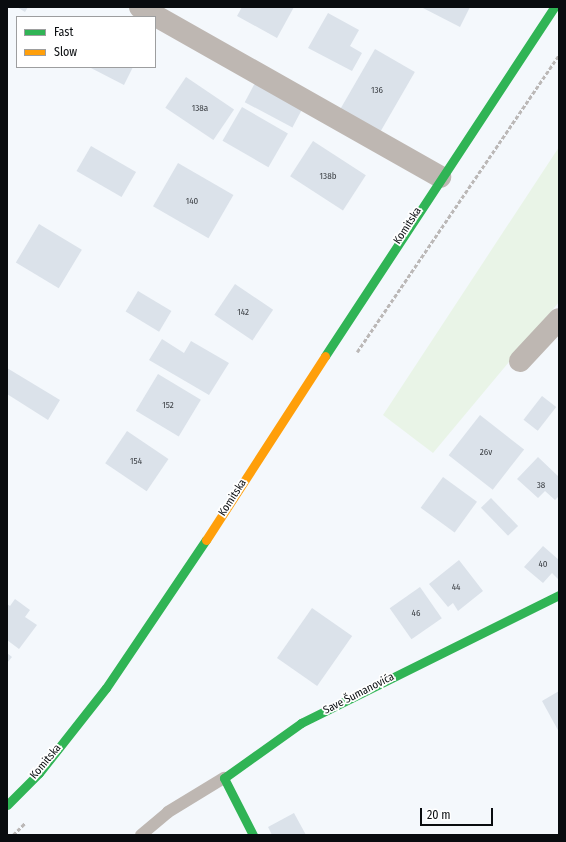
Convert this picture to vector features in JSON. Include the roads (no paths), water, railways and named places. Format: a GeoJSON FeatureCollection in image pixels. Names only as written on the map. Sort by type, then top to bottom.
{"type":"FeatureCollection","features":[{"type":"Feature","properties":{"kind":"main road","name":"Komitska"},"geometry":{"type":"LineString","coordinates":[[7,805],[39,773],[106,688],[182,578],[440,177],[554,7]]}},
{"type":"Feature","properties":{"kind":"main road","name":"Save Šumanovića"},"geometry":{"type":"LineString","coordinates":[[224,778],[301,723],[559,595]]}},
{"type":"Feature","properties":{"kind":"main road"},"geometry":{"type":"LineString","coordinates":[[224,778],[253,835]]}},
{"type":"Feature","properties":{"kind":"street"},"geometry":{"type":"LineString","coordinates":[[140,7],[156,16]]}},
{"type":"Feature","properties":{"kind":"street"},"geometry":{"type":"LineString","coordinates":[[156,16],[440,177]]}},
{"type":"Feature","properties":{"kind":"street"},"geometry":{"type":"LineString","coordinates":[[520,361],[559,319]]}},
{"type":"Feature","properties":{"kind":"lane"},"geometry":{"type":"LineString","coordinates":[[141,835],[168,812],[224,778]]}}]}
